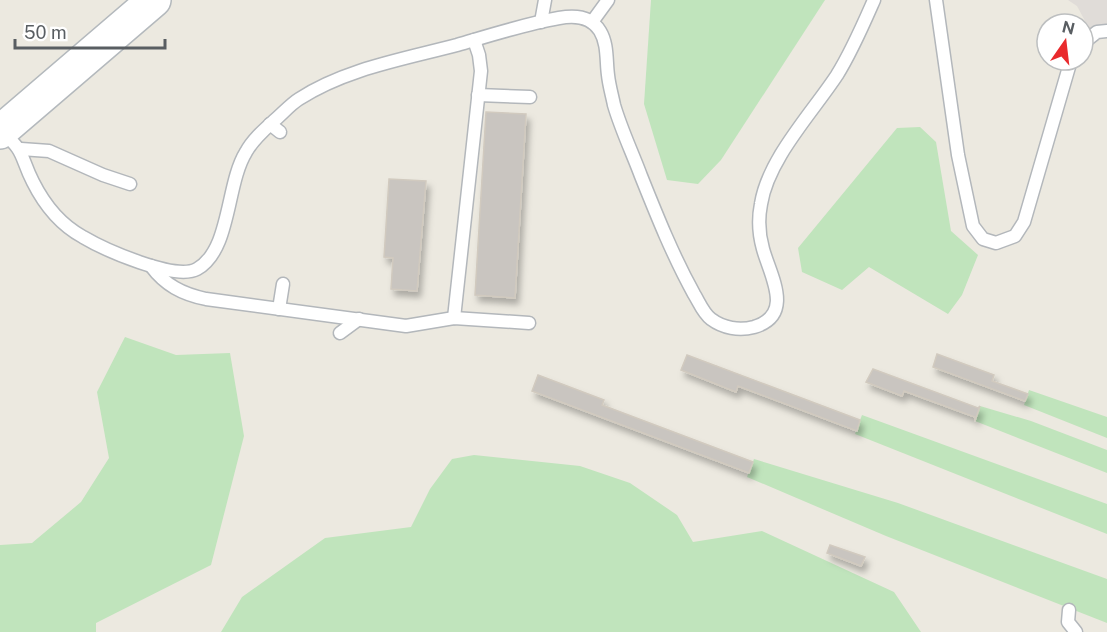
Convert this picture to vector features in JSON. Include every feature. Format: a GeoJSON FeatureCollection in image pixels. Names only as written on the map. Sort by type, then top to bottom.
{"type":"FeatureCollection","features":[{"type":"Feature","properties":{"kind":"main road"},"geometry":{"type":"LineString","coordinates":[[7,138],[154,0]]}},
{"type":"Feature","properties":{"kind":"lane"},"geometry":{"type":"LineString","coordinates":[[541,22],[545,0]]}},
{"type":"Feature","properties":{"kind":"lane"},"geometry":{"type":"LineString","coordinates":[[592,22],[608,0]]}},
{"type":"Feature","properties":{"kind":"lane"},"geometry":{"type":"LineString","coordinates":[[7,138],[45,204],[62,223],[82,237],[151,266],[168,271],[190,272],[207,262],[219,238],[241,161],[254,140],[275,128],[297,100],[358,72],[541,22],[570,16],[585,18],[592,22],[603,38],[608,75],[619,119],[681,270],[710,318],[721,325],[752,327],[765,322],[778,301],[775,283],[760,236],[760,212],[767,181],[779,159],[843,66],[874,0]]}},
{"type":"Feature","properties":{"kind":"lane"},"geometry":{"type":"LineString","coordinates":[[936,0],[963,184],[973,226],[987,241],[996,243],[1010,238],[1024,222],[1068,72]]}},
{"type":"Feature","properties":{"kind":"lane"},"geometry":{"type":"LineString","coordinates":[[454,318],[481,71],[474,40]]}},
{"type":"Feature","properties":{"kind":"lane"},"geometry":{"type":"LineString","coordinates":[[478,95],[530,97]]}},
{"type":"Feature","properties":{"kind":"lane"},"geometry":{"type":"LineString","coordinates":[[7,138],[49,151],[103,175],[130,184]]}},
{"type":"Feature","properties":{"kind":"lane"},"geometry":{"type":"LineString","coordinates":[[151,266],[159,277],[175,289],[192,296],[406,326],[454,318],[529,323]]}},
{"type":"Feature","properties":{"kind":"lane"},"geometry":{"type":"LineString","coordinates":[[279,309],[284,284]]}},
{"type":"Feature","properties":{"kind":"lane"},"geometry":{"type":"LineString","coordinates":[[340,333],[359,319]]}},
{"type":"Feature","properties":{"kind":"lane"},"geometry":{"type":"LineString","coordinates":[[1069,610],[1068,622],[1076,632]]}},
{"type":"Feature","properties":{"kind":"shaded area"},"geometry":{"type":"Polygon","coordinates":[[[1068,0],[1107,0],[1107,28],[1095,31],[1095,12],[1080,12],[1077,6],[1068,0]]]}},
{"type":"Feature","properties":{"kind":"green space"},"geometry":{"type":"Polygon","coordinates":[[[651,0],[825,0],[721,160],[698,184],[667,180],[644,104],[651,0]]]}},
{"type":"Feature","properties":{"kind":"green space"},"geometry":{"type":"Polygon","coordinates":[[[920,127],[936,142],[951,231],[978,255],[962,295],[948,314],[869,267],[842,290],[802,272],[798,248],[897,128],[920,127]]]}},
{"type":"Feature","properties":{"kind":"green space"},"geometry":{"type":"Polygon","coordinates":[[[125,337],[176,355],[230,353],[244,436],[211,565],[96,623],[96,632],[0,632],[0,545],[32,543],[81,502],[109,458],[97,392],[125,337]]]}},
{"type":"Feature","properties":{"kind":"green space"},"geometry":{"type":"Polygon","coordinates":[[[1029,390],[1107,417],[1107,438],[1024,405],[1029,390]]]}},
{"type":"Feature","properties":{"kind":"green space"},"geometry":{"type":"Polygon","coordinates":[[[980,406],[1031,421],[1107,450],[1107,473],[975,421],[980,406]]]}},
{"type":"Feature","properties":{"kind":"green space"},"geometry":{"type":"Polygon","coordinates":[[[862,415],[1107,504],[1107,534],[855,434],[862,415]]]}},
{"type":"Feature","properties":{"kind":"green space"},"geometry":{"type":"Polygon","coordinates":[[[474,455],[580,466],[630,483],[677,515],[693,542],[762,531],[894,592],[921,632],[221,632],[242,597],[325,538],[411,527],[430,489],[452,459],[474,455]]]}},
{"type":"Feature","properties":{"kind":"green space"},"geometry":{"type":"Polygon","coordinates":[[[754,459],[898,503],[1107,579],[1107,623],[886,536],[747,477],[754,459]]]}},
{"type":"Feature","properties":{"kind":"building"},"geometry":{"type":"Polygon","coordinates":[[[486,112],[526,114],[515,298],[475,295],[486,112]]]}},
{"type":"Feature","properties":{"kind":"building"},"geometry":{"type":"Polygon","coordinates":[[[389,179],[426,181],[417,291],[391,289],[393,258],[384,257],[389,179]]]}},
{"type":"Feature","properties":{"kind":"building"},"geometry":{"type":"Polygon","coordinates":[[[937,354],[994,375],[992,381],[1028,394],[1025,401],[933,367],[937,354]]]}},
{"type":"Feature","properties":{"kind":"building"},"geometry":{"type":"Polygon","coordinates":[[[687,355],[860,420],[857,431],[738,386],[736,392],[681,370],[687,355]]]}},
{"type":"Feature","properties":{"kind":"building"},"geometry":{"type":"Polygon","coordinates":[[[873,369],[978,408],[980,406],[975,421],[975,417],[904,391],[902,396],[866,382],[873,369]]]}},
{"type":"Feature","properties":{"kind":"building"},"geometry":{"type":"Polygon","coordinates":[[[538,375],[604,400],[602,405],[753,462],[749,473],[532,391],[538,375]]]}},
{"type":"Feature","properties":{"kind":"building"},"geometry":{"type":"Polygon","coordinates":[[[830,545],[865,557],[861,566],[827,553],[830,545]]]}}]}
